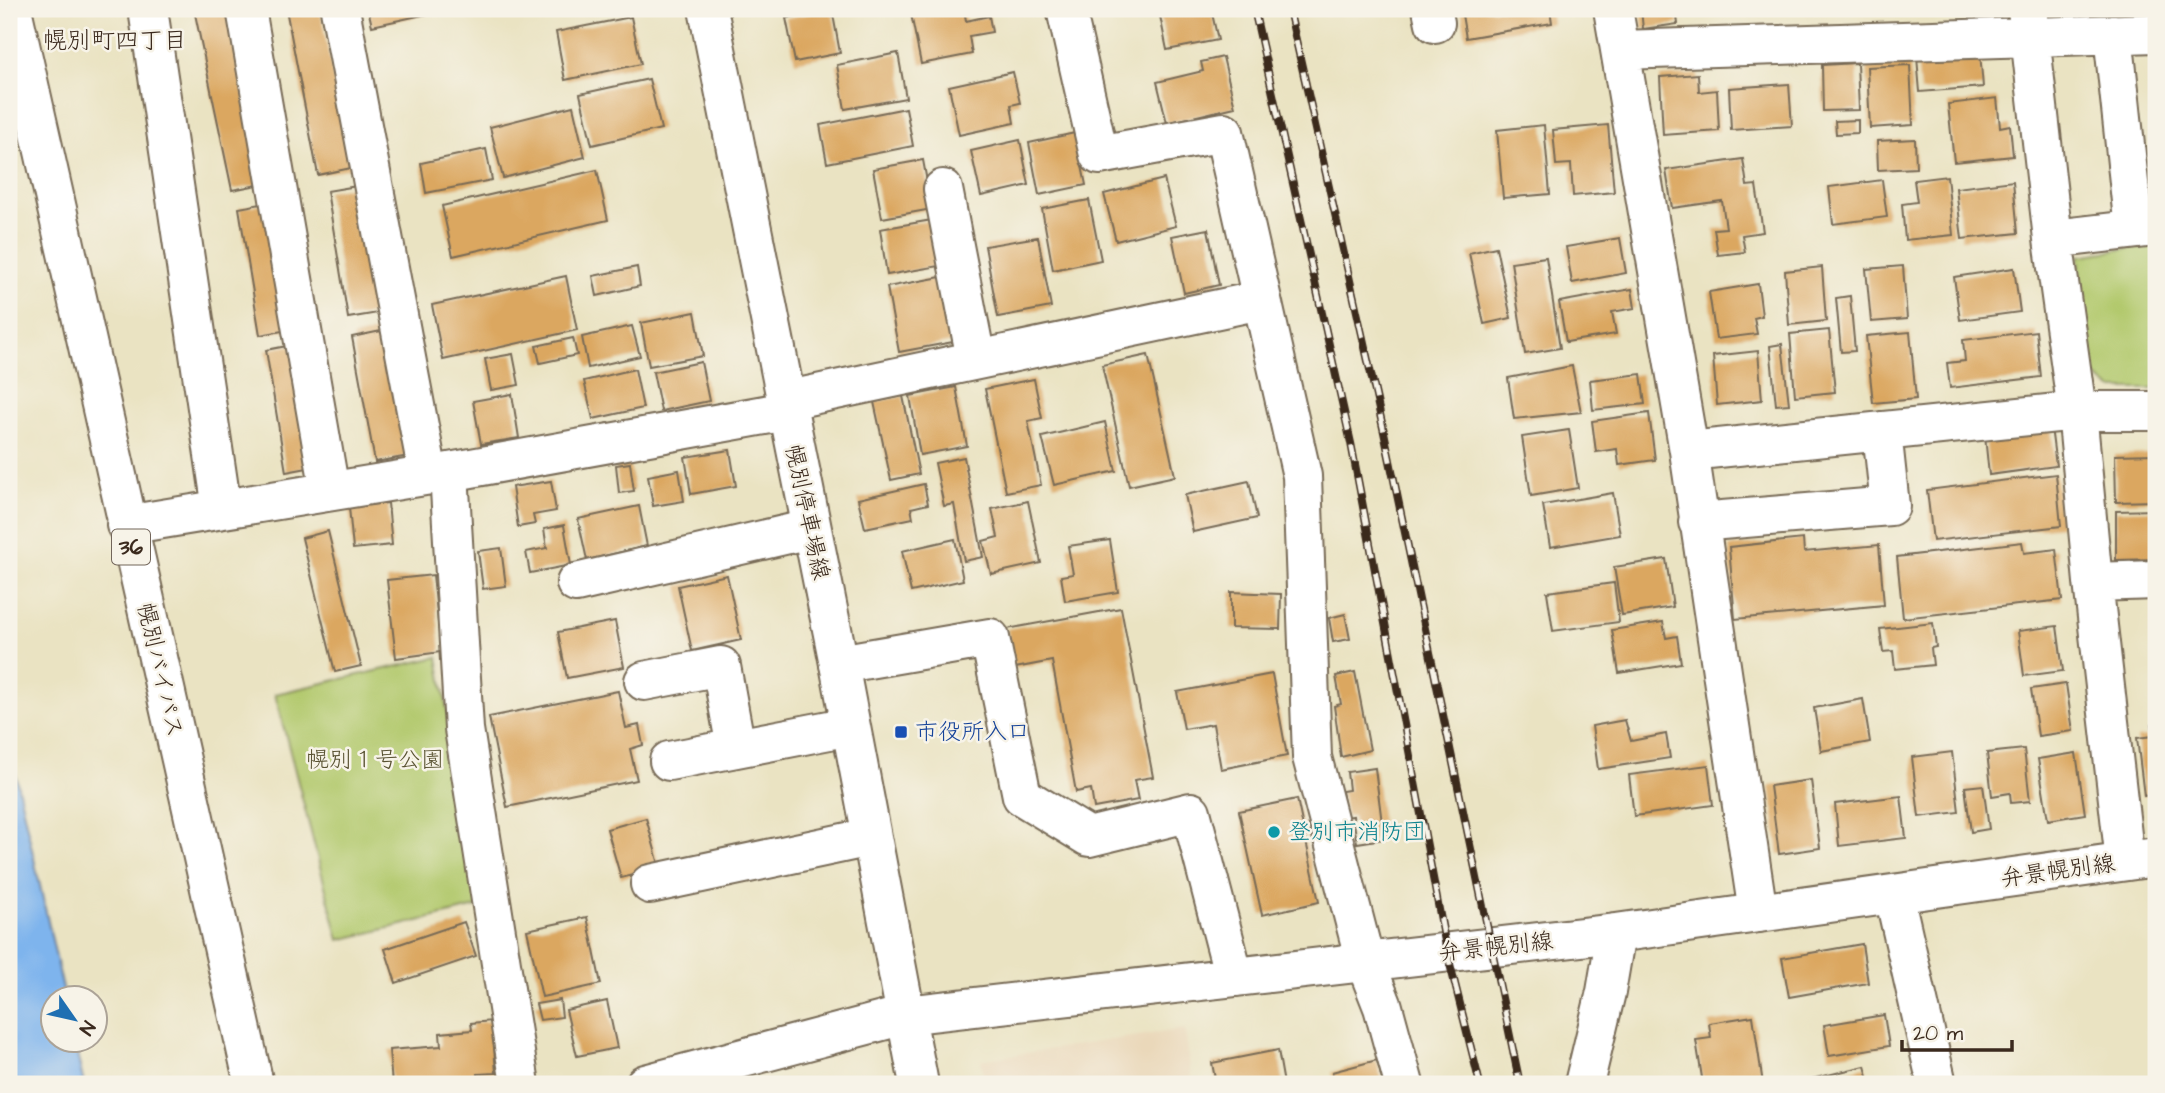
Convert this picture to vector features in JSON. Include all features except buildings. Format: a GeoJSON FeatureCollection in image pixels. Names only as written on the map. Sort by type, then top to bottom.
{"type":"FeatureCollection","features":[{"type":"Feature","properties":{"kind":"main road","name":"幌別バイパス"},"geometry":{"type":"LineString","coordinates":[[12,9],[126,525],[254,1084]]}},
{"type":"Feature","properties":{"kind":"main road"},"geometry":{"type":"LineString","coordinates":[[148,9],[222,509]]}},
{"type":"Feature","properties":{"kind":"main road"},"geometry":{"type":"LineString","coordinates":[[246,9],[330,491]]}},
{"type":"Feature","properties":{"kind":"main road"},"geometry":{"type":"LineString","coordinates":[[340,9],[438,473],[464,729],[520,1084]]}},
{"type":"Feature","properties":{"kind":"main road","name":"幌別停車場線"},"geometry":{"type":"LineString","coordinates":[[708,9],[839,664],[905,1015]]}},
{"type":"Feature","properties":{"kind":"main road"},"geometry":{"type":"LineString","coordinates":[[1066,9],[1099,155],[1224,132],[1302,476],[1312,757],[1365,961],[1383,1007],[1404,1084]]}},
{"type":"Feature","properties":{"kind":"main road"},"geometry":{"type":"LineString","coordinates":[[1614,9],[1689,452],[1758,913]]}},
{"type":"Feature","properties":{"kind":"main road"},"geometry":{"type":"LineString","coordinates":[[1620,50],[2029,23],[2113,34],[2156,33]]}},
{"type":"Feature","properties":{"kind":"main road"},"geometry":{"type":"LineString","coordinates":[[2029,23],[2053,239],[2077,411],[2093,582],[2148,858]]}},
{"type":"Feature","properties":{"kind":"main road"},"geometry":{"type":"LineString","coordinates":[[2053,239],[2145,228],[2113,34]]}},
{"type":"Feature","properties":{"kind":"main road"},"geometry":{"type":"LineString","coordinates":[[943,189],[976,359]]}},
{"type":"Feature","properties":{"kind":"main road"},"geometry":{"type":"LineString","coordinates":[[126,525],[438,473],[786,406],[976,359],[1261,300]]}},
{"type":"Feature","properties":{"kind":"main road"},"geometry":{"type":"LineString","coordinates":[[1689,452],[2077,411],[2156,411]]}},
{"type":"Feature","properties":{"kind":"main road"},"geometry":{"type":"LineString","coordinates":[[1698,522],[1890,506],[1882,431]]}},
{"type":"Feature","properties":{"kind":"main road"},"geometry":{"type":"LineString","coordinates":[[576,583],[810,529]]}},
{"type":"Feature","properties":{"kind":"main road"},"geometry":{"type":"LineString","coordinates":[[2093,582],[2156,580]]}},
{"type":"Feature","properties":{"kind":"main road"},"geometry":{"type":"LineString","coordinates":[[839,664],[989,638],[1022,796],[1089,837],[1191,812],[1234,976]]}},
{"type":"Feature","properties":{"kind":"main road"},"geometry":{"type":"LineString","coordinates":[[644,681],[721,666],[736,748]]}},
{"type":"Feature","properties":{"kind":"main road"},"geometry":{"type":"LineString","coordinates":[[670,761],[850,726]]}},
{"type":"Feature","properties":{"kind":"main road"},"geometry":{"type":"LineString","coordinates":[[650,884],[871,837]]}},
{"type":"Feature","properties":{"kind":"main road","name":"弁景幌別線"},"geometry":{"type":"LineString","coordinates":[[645,1084],[905,1015],[1616,933],[2148,858]]}},
{"type":"Feature","properties":{"kind":"main road"},"geometry":{"type":"LineString","coordinates":[[1894,895],[1937,1084]]}},
{"type":"Feature","properties":{"kind":"main road"},"geometry":{"type":"LineString","coordinates":[[1584,1084],[1606,992],[1616,933]]}},
{"type":"Feature","properties":{"kind":"main road"},"geometry":{"type":"LineString","coordinates":[[905,1015],[919,1084]]}},
{"type":"Feature","properties":{"kind":"shaded area"},"geometry":{"type":"Polygon","coordinates":[[[1185,1029],[1192,1084],[985,1084],[981,1060],[1185,1029]]]}},
{"type":"Feature","properties":{"kind":"green space"},"geometry":{"type":"Polygon","coordinates":[[[2156,244],[2156,389],[2112,389],[2085,368],[2079,256],[2156,244]]]}},
{"type":"Feature","properties":{"kind":"green space","name":"幌別１号公園"},"geometry":{"type":"Polygon","coordinates":[[[438,657],[481,906],[339,940],[275,694],[438,657]]]}},
{"type":"Feature","properties":{"kind":"water"},"geometry":{"type":"Polygon","coordinates":[[[9,746],[62,984],[38,984],[38,1054],[77,1054],[84,1084],[9,1084],[9,746]]]}},
{"type":"Feature","properties":{"kind":"railway"},"geometry":{"type":"LineString","coordinates":[[1254,9],[1351,443],[1447,952],[1480,1084]]}},
{"type":"Feature","properties":{"kind":"railway"},"geometry":{"type":"LineString","coordinates":[[1289,9],[1384,432],[1520,1084]]}},
{"type":"Feature","properties":{"kind":"place","name":"市役所入口"},"geometry":{"type":"Point","coordinates":[901,732]}},
{"type":"Feature","properties":{"kind":"place","name":"登別市消防団"},"geometry":{"type":"Point","coordinates":[1274,832]}},
{"type":"Feature","properties":{"kind":"district","name":"幌別町四丁目"},"geometry":{"type":"Point","coordinates":[115,41]}}]}
